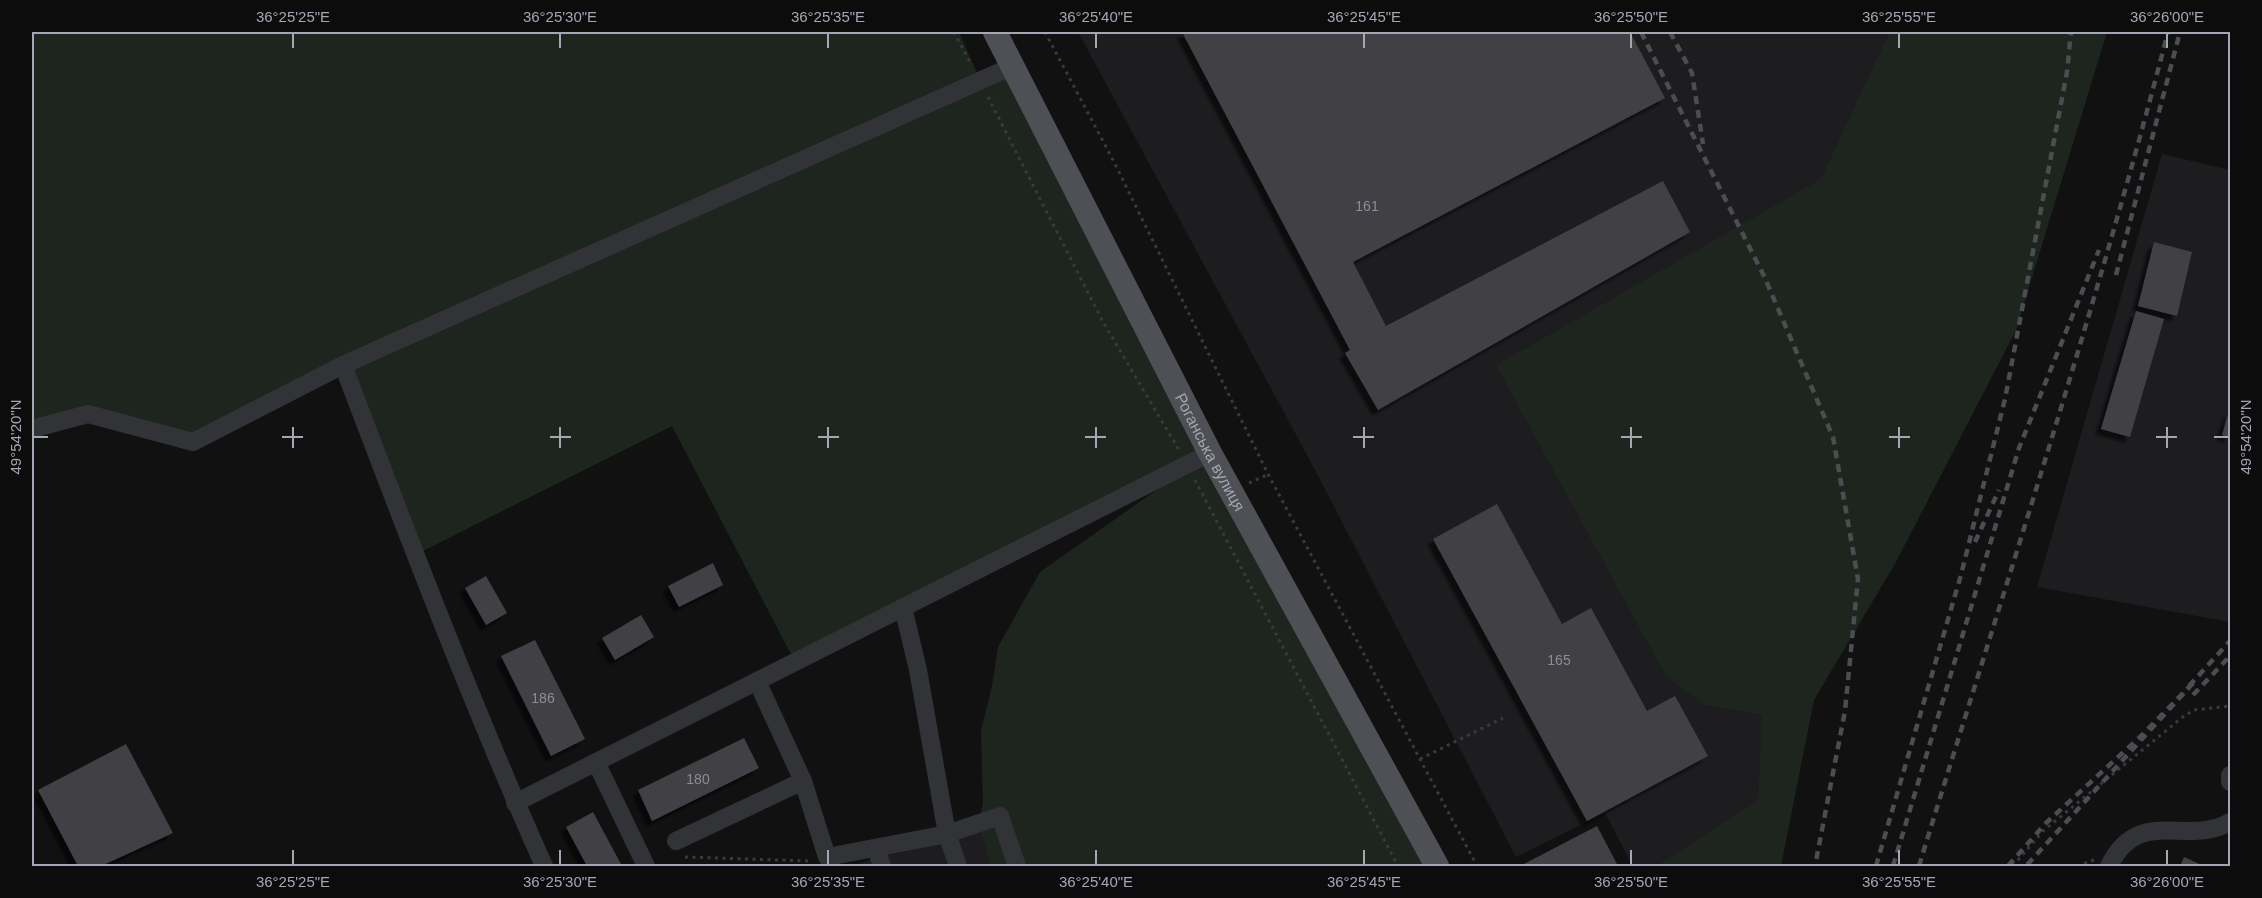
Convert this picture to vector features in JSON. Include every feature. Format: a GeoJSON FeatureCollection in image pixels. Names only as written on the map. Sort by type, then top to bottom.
{"type":"FeatureCollection","features":[{"type":"Feature","properties":{"kind":"main road","name":"Роганська вулиця"},"geometry":{"type":"LineString","coordinates":[[996,32],[1210,453],[1437,867]]}},
{"type":"Feature","properties":{"kind":"street"},"geometry":{"type":"LineString","coordinates":[[32,429],[88,414],[193,442],[343,365],[1013,66]]}},
{"type":"Feature","properties":{"kind":"street"},"geometry":{"type":"LineString","coordinates":[[343,365],[415,555],[515,803],[544,867]]}},
{"type":"Feature","properties":{"kind":"street"},"geometry":{"type":"LineString","coordinates":[[515,803],[1210,453]]}},
{"type":"Feature","properties":{"kind":"street"},"geometry":{"type":"LineString","coordinates":[[903,607],[918,670],[947,834],[958,867]]}},
{"type":"Feature","properties":{"kind":"street"},"geometry":{"type":"LineString","coordinates":[[757,681],[803,781],[827,862],[876,848],[947,834],[1000,816],[1017,867]]}},
{"type":"Feature","properties":{"kind":"street"},"geometry":{"type":"LineString","coordinates":[[596,762],[646,867]]}},
{"type":"Feature","properties":{"kind":"street"},"geometry":{"type":"LineString","coordinates":[[2230,775],[2230,782]]}},
{"type":"Feature","properties":{"kind":"street"},"geometry":{"type":"LineString","coordinates":[[676,849],[803,781]]}},
{"type":"Feature","properties":{"kind":"street"},"geometry":{"type":"LineString","coordinates":[[2109,867],[2120,849],[2143,832],[2208,830],[2230,822]]}},
{"type":"Feature","properties":{"kind":"street"},"geometry":{"type":"LineString","coordinates":[[876,848],[882,867]]}},
{"type":"Feature","properties":{"kind":"path"},"geometry":{"type":"LineString","coordinates":[[1045,32],[1114,162],[1268,474],[1477,867]]}},
{"type":"Feature","properties":{"kind":"path"},"geometry":{"type":"LineString","coordinates":[[2013,867],[2043,831],[2184,716],[2194,710],[2230,706]]}},
{"type":"Feature","properties":{"kind":"path"},"geometry":{"type":"LineString","coordinates":[[1420,759],[1503,718]]}},
{"type":"Feature","properties":{"kind":"path"},"geometry":{"type":"LineString","coordinates":[[676,849],[827,862]]}},
{"type":"Feature","properties":{"kind":"shaded area"},"geometry":{"type":"Polygon","coordinates":[[[32,32],[959,32],[980,80],[1013,66],[1437,866],[991,866],[978,824],[983,804],[981,731],[992,686],[998,647],[1040,572],[1205,456],[795,662],[672,426],[415,555],[343,365],[193,442],[88,414],[32,429],[32,32]]]}},
{"type":"Feature","properties":{"kind":"shaded area"},"geometry":{"type":"Polygon","coordinates":[[[1078,32],[1889,32],[1822,179],[1496,365],[1705,705],[1763,715],[1758,800],[1656,866],[1633,866],[1605,813],[1516,857],[1314,468],[1078,32]]]}},
{"type":"Feature","properties":{"kind":"shaded area"},"geometry":{"type":"Polygon","coordinates":[[[1889,32],[2107,32],[2016,330],[1896,562],[1814,700],[1781,866],[1656,866],[1758,800],[1762,715],[1705,705],[1666,676],[1496,365],[1821,179],[1889,32]]]}},
{"type":"Feature","properties":{"kind":"shaded area"},"geometry":{"type":"Polygon","coordinates":[[[2162,154],[2230,170],[2230,622],[2037,587],[2162,154]]]}},
{"type":"Feature","properties":{"kind":"shaded area"},"geometry":{"type":"Polygon","coordinates":[[[978,824],[991,866],[852,866],[978,824]]]}},
{"type":"Feature","properties":{"kind":"building"},"geometry":{"type":"Polygon","coordinates":[[[1182,32],[1630,32],[1665,98],[1353,262],[1386,326],[1663,181],[1690,232],[1378,410],[1345,353],[1350,350],[1182,32]]]}},
{"type":"Feature","properties":{"kind":"building"},"geometry":{"type":"Polygon","coordinates":[[[2154,242],[2192,252],[2177,316],[2138,306],[2154,242]]]}},
{"type":"Feature","properties":{"kind":"building"},"geometry":{"type":"Polygon","coordinates":[[[2136,311],[2164,319],[2130,437],[2101,429],[2136,311]]]}},
{"type":"Feature","properties":{"kind":"building"},"geometry":{"type":"Polygon","coordinates":[[[2230,408],[2230,437],[2222,435],[2230,408]]]}},
{"type":"Feature","properties":{"kind":"building"},"geometry":{"type":"Polygon","coordinates":[[[1497,504],[1562,624],[1591,608],[1647,711],[1675,696],[1708,756],[1587,821],[1433,539],[1497,504]]]}},
{"type":"Feature","properties":{"kind":"building"},"geometry":{"type":"Polygon","coordinates":[[[713,563],[723,585],[679,607],[668,586],[713,563]]]}},
{"type":"Feature","properties":{"kind":"building"},"geometry":{"type":"Polygon","coordinates":[[[486,576],[507,613],[486,625],[465,588],[486,576]]]}},
{"type":"Feature","properties":{"kind":"building"},"geometry":{"type":"Polygon","coordinates":[[[641,615],[654,637],[615,660],[602,638],[641,615]]]}},
{"type":"Feature","properties":{"kind":"building"},"geometry":{"type":"Polygon","coordinates":[[[535,640],[585,739],[551,756],[501,656],[535,640]]]}},
{"type":"Feature","properties":{"kind":"building"},"geometry":{"type":"Polygon","coordinates":[[[744,738],[759,768],[652,821],[638,790],[744,738]]]}},
{"type":"Feature","properties":{"kind":"building"},"geometry":{"type":"Polygon","coordinates":[[[126,744],[173,833],[101,866],[78,866],[38,790],[126,744]]]}},
{"type":"Feature","properties":{"kind":"building"},"geometry":{"type":"Polygon","coordinates":[[[593,812],[622,866],[587,866],[566,827],[593,812]]]}},
{"type":"Feature","properties":{"kind":"building"},"geometry":{"type":"Polygon","coordinates":[[[1597,826],[1618,866],[1520,866],[1597,826]]]}},
{"type":"Feature","properties":{"kind":"building"},"geometry":{"type":"Polygon","coordinates":[[[2184,857],[2204,866],[2180,866],[2184,857]]]}},
{"type":"Feature","properties":{"kind":"railway"},"geometry":{"type":"LineString","coordinates":[[1641,32],[1764,276],[1833,437],[1858,579],[1845,711],[1815,866]]}},
{"type":"Feature","properties":{"kind":"railway"},"geometry":{"type":"LineString","coordinates":[[1670,32],[1692,73],[1703,144]]}},
{"type":"Feature","properties":{"kind":"railway"},"geometry":{"type":"LineString","coordinates":[[1876,866],[1961,575],[2005,399],[2067,72],[2071,32]]}},
{"type":"Feature","properties":{"kind":"railway"},"geometry":{"type":"LineString","coordinates":[[1919,866],[2080,346],[2168,32]]}},
{"type":"Feature","properties":{"kind":"railway"},"geometry":{"type":"LineString","coordinates":[[2116,275],[2180,32]]}},
{"type":"Feature","properties":{"kind":"railway"},"geometry":{"type":"LineString","coordinates":[[1893,866],[2019,448],[2099,250]]}},
{"type":"Feature","properties":{"kind":"railway"},"geometry":{"type":"LineString","coordinates":[[1975,542],[1999,490]]}},
{"type":"Feature","properties":{"kind":"railway"},"geometry":{"type":"LineString","coordinates":[[2189,686],[2230,641]]}},
{"type":"Feature","properties":{"kind":"railway"},"geometry":{"type":"LineString","coordinates":[[2193,695],[2230,656]]}},
{"type":"Feature","properties":{"kind":"railway"},"geometry":{"type":"LineString","coordinates":[[2008,866],[2046,823],[2140,737],[2195,681],[2026,866]]}}]}
